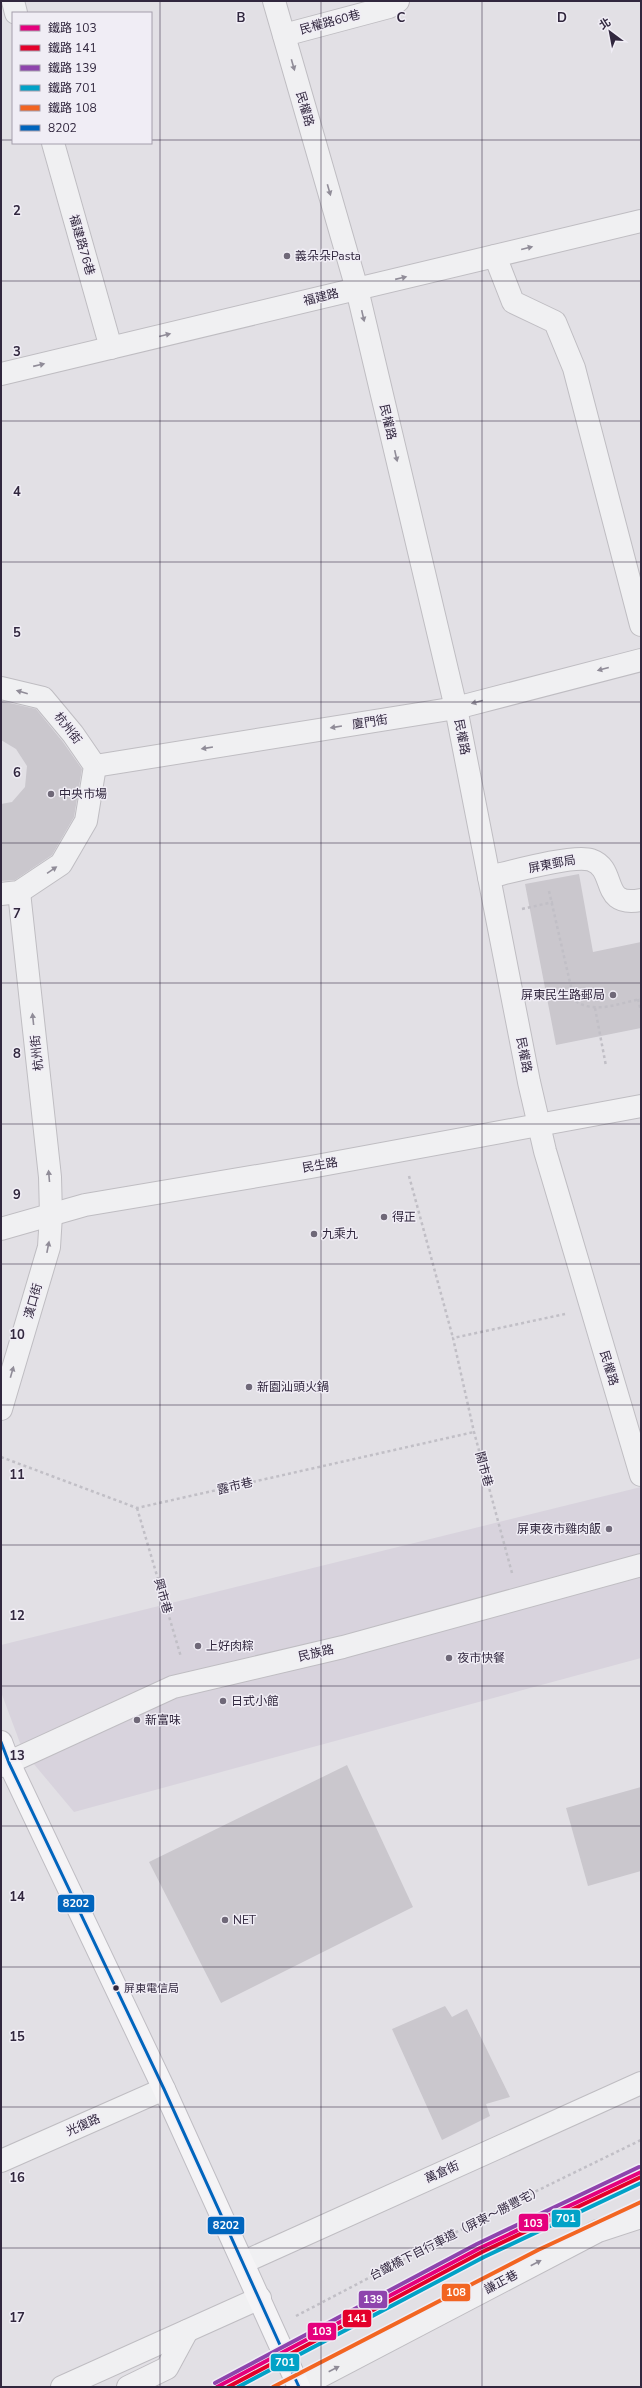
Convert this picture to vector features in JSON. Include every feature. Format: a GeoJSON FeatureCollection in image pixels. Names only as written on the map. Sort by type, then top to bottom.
{"type":"FeatureCollection","features":[{"type":"Feature","properties":{"kind":"main road"},"geometry":{"type":"LineString","coordinates":[[1,1742],[5,1764],[164,2089],[244,2262],[299,2387]]}},
{"type":"Feature","properties":{"kind":"street"},"geometry":{"type":"LineString","coordinates":[[13,1],[16,12]]}},
{"type":"Feature","properties":{"kind":"street","name":"民權路"},"geometry":{"type":"LineString","coordinates":[[274,1],[357,289],[456,708],[545,1151],[641,1475]]}},
{"type":"Feature","properties":{"kind":"street","name":"民權路60巷"},"geometry":{"type":"LineString","coordinates":[[284,35],[388,7],[398,1]]}},
{"type":"Feature","properties":{"kind":"street","name":"福建路76巷"},"geometry":{"type":"LineString","coordinates":[[53,144],[111,348]]}},
{"type":"Feature","properties":{"kind":"street","name":"福建路"},"geometry":{"type":"LineString","coordinates":[[1,374],[641,221]]}},
{"type":"Feature","properties":{"kind":"street"},"geometry":{"type":"LineString","coordinates":[[495,256],[513,302],[555,322],[574,368],[641,625]]}},
{"type":"Feature","properties":{"kind":"street","name":"廈門街"},"geometry":{"type":"LineString","coordinates":[[95,766],[456,708],[641,660]]}},
{"type":"Feature","properties":{"kind":"street","name":"杭州街"},"geometry":{"type":"LineString","coordinates":[[1,688],[43,698],[73,734],[95,766],[86,821],[61,864],[10,893],[50,1177],[51,1215]]}},
{"type":"Feature","properties":{"kind":"street","name":"屏東郵局"},"geometry":{"type":"LineString","coordinates":[[489,876],[582,858],[598,864],[606,876],[612,892],[618,899],[630,902],[641,900]]}},
{"type":"Feature","properties":{"kind":"street","name":"民生路"},"geometry":{"type":"LineString","coordinates":[[1,1229],[85,1205],[540,1126],[641,1106]]}},
{"type":"Feature","properties":{"kind":"street","name":"漢口街"},"geometry":{"type":"LineString","coordinates":[[1,1409],[49,1247],[51,1215]]}},
{"type":"Feature","properties":{"kind":"street","name":"民族路"},"geometry":{"type":"LineString","coordinates":[[5,1764],[173,1687],[343,1647],[641,1565]]}},
{"type":"Feature","properties":{"kind":"street","name":"萬倉街"},"geometry":{"type":"LineString","coordinates":[[244,2262],[641,2083]]}},
{"type":"Feature","properties":{"kind":"street","name":"光復路"},"geometry":{"type":"LineString","coordinates":[[1,2161],[164,2089]]}},
{"type":"Feature","properties":{"kind":"street","name":"謙正巷"},"geometry":{"type":"LineString","coordinates":[[299,2387],[598,2231],[641,2217]]}},
{"type":"Feature","properties":{"kind":"street"},"geometry":{"type":"LineString","coordinates":[[62,2387],[260,2298]]}},
{"type":"Feature","properties":{"kind":"street"},"geometry":{"type":"LineString","coordinates":[[128,2387],[159,2381],[187,2331]]}},
{"type":"Feature","properties":{"kind":"path"},"geometry":{"type":"LineString","coordinates":[[551,890],[574,1000],[583,1006],[595,1008],[640,999],[641,1011]]}},
{"type":"Feature","properties":{"kind":"path"},"geometry":{"type":"LineString","coordinates":[[595,1008],[606,1066]]}},
{"type":"Feature","properties":{"kind":"path","name":"鬧市巷"},"geometry":{"type":"LineString","coordinates":[[404,1150],[452,1338],[474,1432],[519,1599]]}},
{"type":"Feature","properties":{"kind":"path"},"geometry":{"type":"LineString","coordinates":[[452,1338],[591,1308]]}},
{"type":"Feature","properties":{"kind":"path","name":"露市巷"},"geometry":{"type":"LineString","coordinates":[[137,1508],[474,1432]]}},
{"type":"Feature","properties":{"kind":"path"},"geometry":{"type":"LineString","coordinates":[[1,1458],[137,1508]]}},
{"type":"Feature","properties":{"kind":"path","name":"興市巷"},"geometry":{"type":"LineString","coordinates":[[137,1508],[188,1683]]}},
{"type":"Feature","properties":{"kind":"path","name":"台鐵橋下自行車道（屏東～勝豐宅）"},"geometry":{"type":"LineString","coordinates":[[273,2328],[516,2201],[641,2140]]}},
{"type":"Feature","properties":{"kind":"shaded area"},"geometry":{"type":"Polygon","coordinates":[[[641,1487],[641,1658],[74,1812],[23,1751],[1,1692],[1,1645],[641,1487]]]}},
{"type":"Feature","properties":{"kind":"building","name":"中央市場"},"geometry":{"type":"Polygon","coordinates":[[[1,701],[36,709],[63,742],[82,769],[74,817],[52,855],[15,880],[1,881],[1,804],[12,802],[25,787],[27,766],[16,749],[1,740],[1,701]]]}},
{"type":"Feature","properties":{"kind":"building"},"geometry":{"type":"Polygon","coordinates":[[[579,874],[593,952],[641,942],[641,1028],[556,1045],[525,884],[579,874]]]}},
{"type":"Feature","properties":{"kind":"building"},"geometry":{"type":"Polygon","coordinates":[[[347,1765],[413,1907],[221,2003],[149,1862],[347,1765]]]}},
{"type":"Feature","properties":{"kind":"building"},"geometry":{"type":"Polygon","coordinates":[[[641,1787],[641,1871],[588,1886],[566,1808],[641,1787]]]}},
{"type":"Feature","properties":{"kind":"building"},"geometry":{"type":"Polygon","coordinates":[[[445,2006],[452,2017],[467,2009],[510,2097],[486,2104],[490,2116],[442,2140],[392,2029],[445,2006]]]}},
{"type":"Feature","properties":{"kind":"rail line","name":"139"},"geometry":{"type":"LineString","coordinates":[[215,2383],[477,2244],[639,2167]]}},
{"type":"Feature","properties":{"kind":"rail line","name":"103"},"geometry":{"type":"LineString","coordinates":[[217,2387],[480,2248],[641,2172]]}},
{"type":"Feature","properties":{"kind":"rail line","name":"141"},"geometry":{"type":"LineString","coordinates":[[228,2387],[482,2252],[641,2177]]}},
{"type":"Feature","properties":{"kind":"rail line","name":"701"},"geometry":{"type":"LineString","coordinates":[[238,2387],[484,2257],[641,2183]]}},
{"type":"Feature","properties":{"kind":"rail line","name":"108"},"geometry":{"type":"LineString","coordinates":[[273,2387],[538,2250],[641,2202]]}},
{"type":"Feature","properties":{"kind":"transit line","name":"8202"},"geometry":{"type":"LineString","coordinates":[[1,1742],[9,1763],[164,2089],[299,2387]]}},
{"type":"Feature","properties":{"kind":"place","name":"義朵朵Pasta"},"geometry":{"type":"Point","coordinates":[287,256]}},
{"type":"Feature","properties":{"kind":"place","name":"中央市場"},"geometry":{"type":"Point","coordinates":[51,794]}},
{"type":"Feature","properties":{"kind":"place","name":"屏東民生路郵局"},"geometry":{"type":"Point","coordinates":[613,995]}},
{"type":"Feature","properties":{"kind":"place","name":"得正"},"geometry":{"type":"Point","coordinates":[384,1217]}},
{"type":"Feature","properties":{"kind":"place","name":"九乘九"},"geometry":{"type":"Point","coordinates":[314,1234]}},
{"type":"Feature","properties":{"kind":"place","name":"新園汕頭火鍋"},"geometry":{"type":"Point","coordinates":[249,1387]}},
{"type":"Feature","properties":{"kind":"place","name":"屏東夜市雞肉飯"},"geometry":{"type":"Point","coordinates":[609,1529]}},
{"type":"Feature","properties":{"kind":"place","name":"上好肉粽"},"geometry":{"type":"Point","coordinates":[198,1646]}},
{"type":"Feature","properties":{"kind":"place","name":"夜市快餐"},"geometry":{"type":"Point","coordinates":[449,1658]}},
{"type":"Feature","properties":{"kind":"place","name":"日式小館"},"geometry":{"type":"Point","coordinates":[223,1701]}},
{"type":"Feature","properties":{"kind":"place","name":"新富味"},"geometry":{"type":"Point","coordinates":[137,1720]}},
{"type":"Feature","properties":{"kind":"place","name":"NET"},"geometry":{"type":"Point","coordinates":[225,1920]}},
{"type":"Feature","properties":{"kind":"place","name":"屏東電信局"},"geometry":{"type":"Point","coordinates":[116,1988]}}]}
